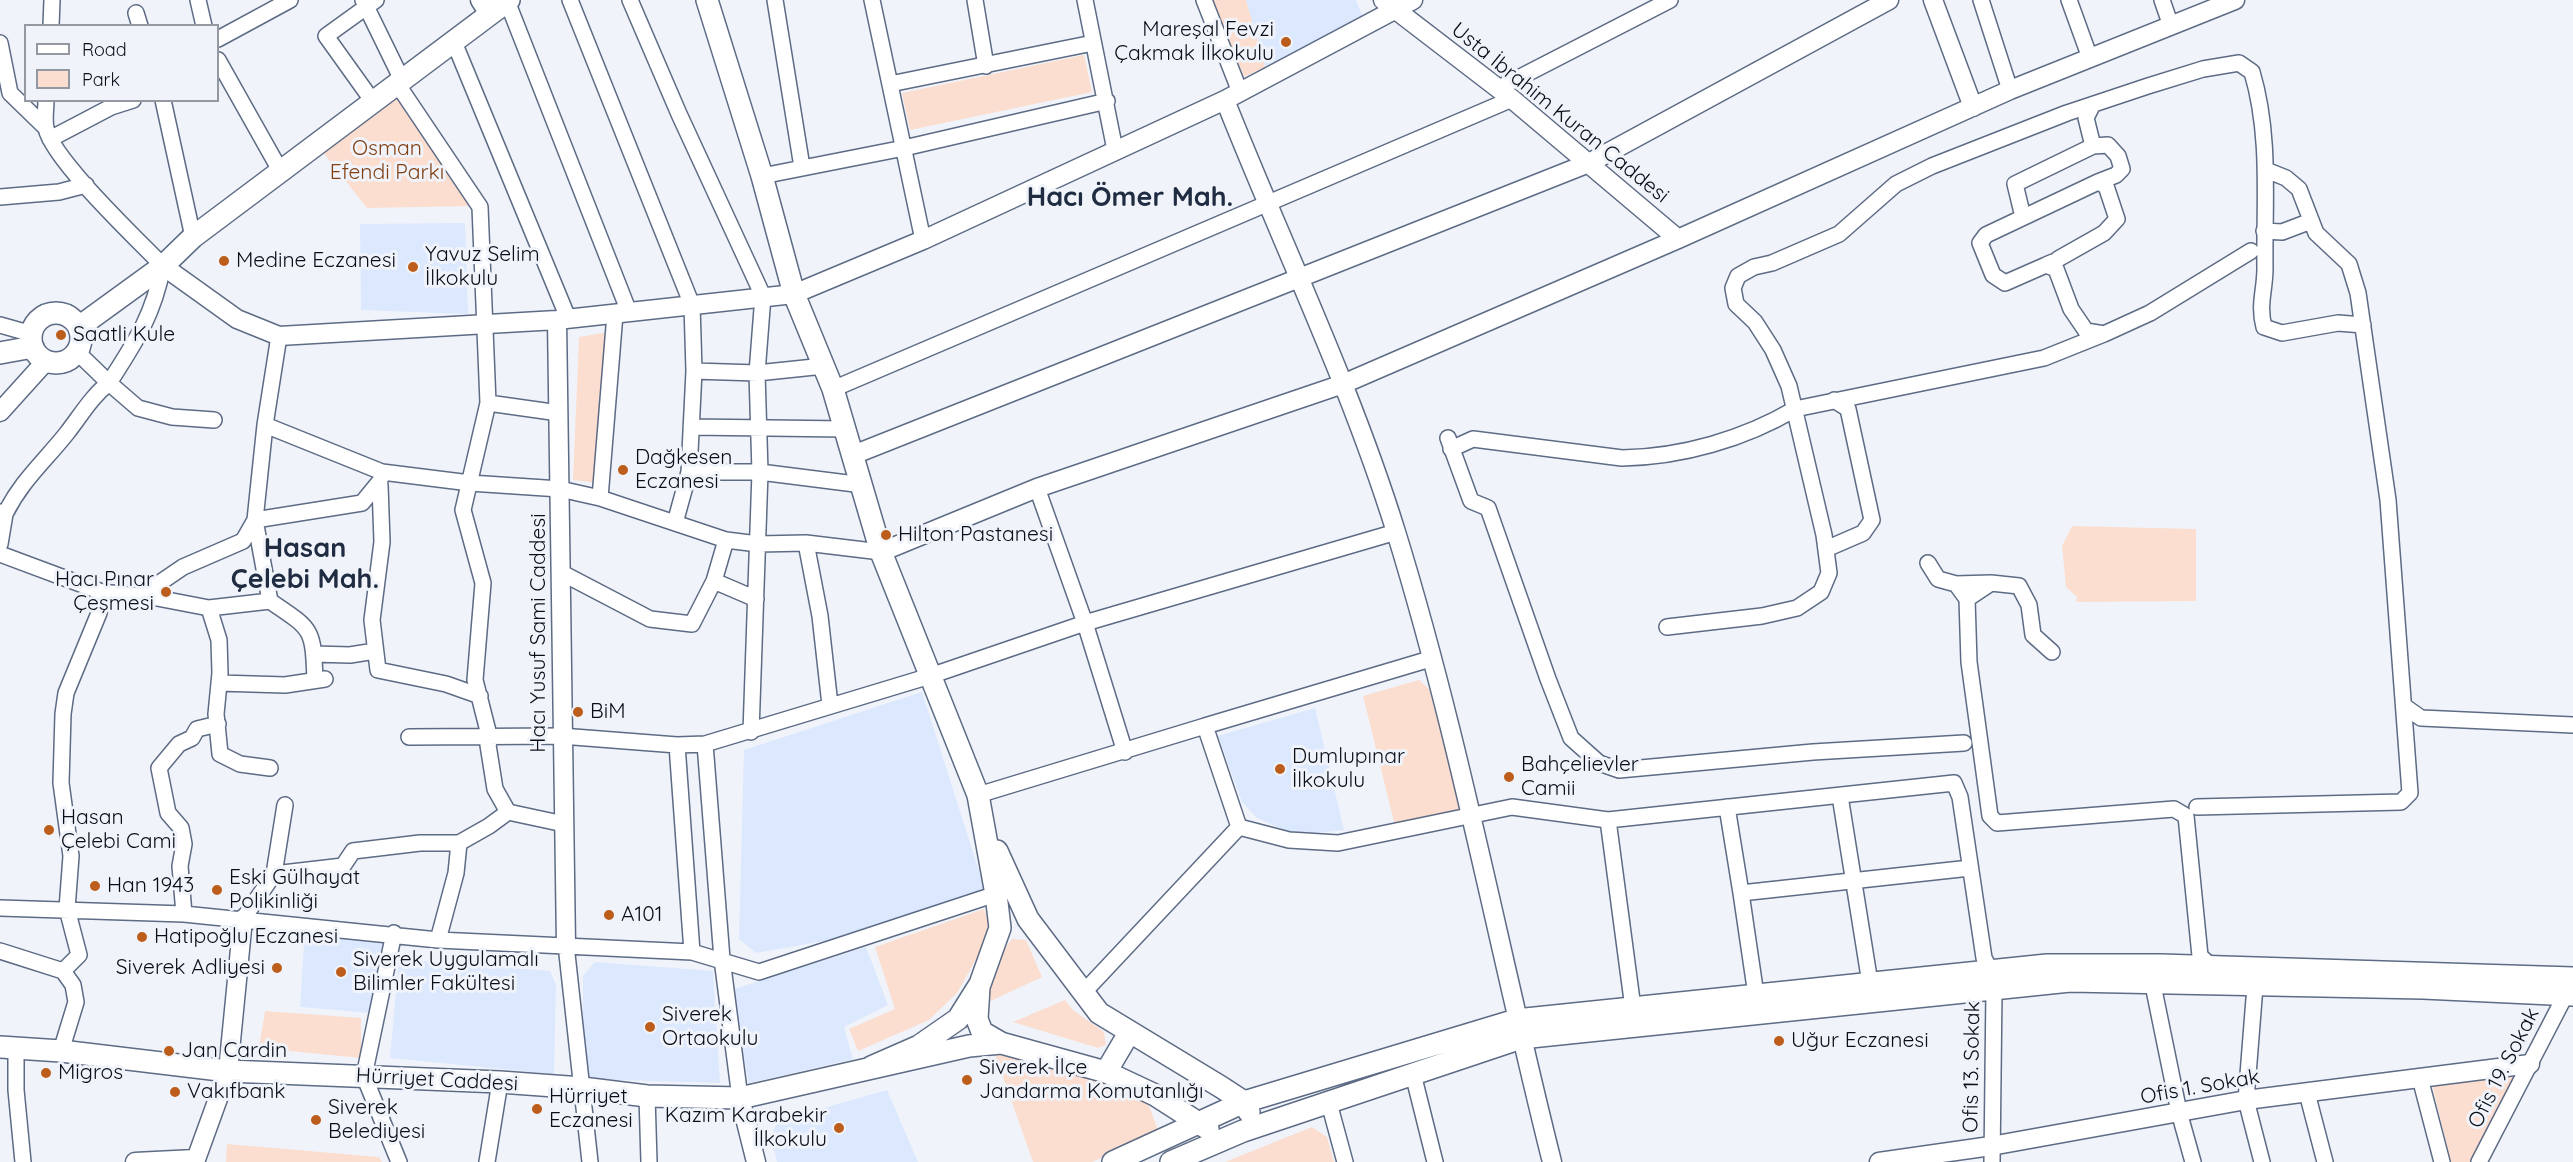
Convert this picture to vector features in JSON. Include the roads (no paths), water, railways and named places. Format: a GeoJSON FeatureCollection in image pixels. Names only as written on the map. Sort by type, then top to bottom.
{"type":"FeatureCollection","features":[{"type":"Feature","properties":{"kind":"main road"},"geometry":{"type":"LineString","coordinates":[[707,0],[762,176],[794,294],[833,389],[881,552],[978,795],[996,894],[1000,928],[980,984],[958,1019],[919,1046],[871,1067]]}},
{"type":"Feature","properties":{"kind":"main road"},"geometry":{"type":"LineString","coordinates":[[79,327],[163,266],[193,237],[454,42],[484,7],[508,1]]}},
{"type":"Feature","properties":{"kind":"main road"},"geometry":{"type":"LineString","coordinates":[[0,354],[37,347],[63,362],[77,352],[81,335],[79,327],[66,315],[50,314],[37,322],[37,347]]}},
{"type":"Feature","properties":{"kind":"main road"},"geometry":{"type":"LineString","coordinates":[[985,826],[1028,919],[1099,1013],[1244,1102],[1250,1121],[1243,1131]]}},
{"type":"Feature","properties":{"kind":"main road"},"geometry":{"type":"LineString","coordinates":[[1000,928],[1028,919]]}},
{"type":"Feature","properties":{"kind":"main road"},"geometry":{"type":"LineString","coordinates":[[1171,1162],[1243,1131],[1413,1074],[1519,1029],[1993,981],[2047,965],[2212,967],[2571,989]]}},
{"type":"Feature","properties":{"kind":"main road"},"geometry":{"type":"LineString","coordinates":[[1113,1162],[1244,1102],[1519,1029],[1634,1008],[1870,983],[2070,981],[2153,985],[2571,989]]}},
{"type":"Feature","properties":{"kind":"main road"},"geometry":{"type":"LineString","coordinates":[[980,984],[977,1019],[982,1032],[1001,1043],[1106,1072],[1155,1095],[1197,1124],[1220,1133],[1243,1131]]}},
{"type":"Feature","properties":{"kind":"main road"},"geometry":{"type":"LineString","coordinates":[[1106,1072],[1129,1033]]}},
{"type":"Feature","properties":{"kind":"main road"},"geometry":{"type":"LineString","coordinates":[[871,1067],[969,1046],[1001,1043]]}},
{"type":"Feature","properties":{"kind":"main road","name":"Hürriyet Caddesi"},"geometry":{"type":"LineString","coordinates":[[8,1048],[61,1050],[228,1071],[500,1082],[582,1088],[647,1096],[740,1098],[871,1067]]}},
{"type":"Feature","properties":{"kind":"street"},"geometry":{"type":"LineString","coordinates":[[51,24],[52,0]]}},
{"type":"Feature","properties":{"kind":"street"},"geometry":{"type":"LineString","coordinates":[[198,0],[204,24]]}},
{"type":"Feature","properties":{"kind":"street"},"geometry":{"type":"LineString","coordinates":[[219,38],[290,0]]}},
{"type":"Feature","properties":{"kind":"street"},"geometry":{"type":"LineString","coordinates":[[570,0],[692,305],[694,371],[689,472],[675,523]]}},
{"type":"Feature","properties":{"kind":"street"},"geometry":{"type":"LineString","coordinates":[[630,0],[679,114],[764,296],[757,373],[760,472],[751,732]]}},
{"type":"Feature","properties":{"kind":"street"},"geometry":{"type":"LineString","coordinates":[[775,0],[802,167]]}},
{"type":"Feature","properties":{"kind":"street"},"geometry":{"type":"LineString","coordinates":[[872,0],[923,240]]}},
{"type":"Feature","properties":{"kind":"street"},"geometry":{"type":"LineString","coordinates":[[975,0],[986,66]]}},
{"type":"Feature","properties":{"kind":"street"},"geometry":{"type":"LineString","coordinates":[[1084,0],[1107,101],[1115,150]]}},
{"type":"Feature","properties":{"kind":"street"},"geometry":{"type":"LineString","coordinates":[[1204,0],[1266,205],[1343,384],[1395,532],[1473,815],[1519,1029],[1552,1162]]}},
{"type":"Feature","properties":{"kind":"street"},"geometry":{"type":"LineString","coordinates":[[0,49],[10,93],[47,133],[86,185],[163,266],[237,319],[279,336],[562,319],[794,294],[923,240],[1232,96],[1389,5],[1413,0]]}},
{"type":"Feature","properties":{"kind":"street"},"geometry":{"type":"LineString","coordinates":[[833,389],[1266,205],[1505,93],[1670,0]]}},
{"type":"Feature","properties":{"kind":"street"},"geometry":{"type":"LineString","coordinates":[[853,455],[1589,163],[1889,0]]}},
{"type":"Feature","properties":{"kind":"street"},"geometry":{"type":"LineString","coordinates":[[1933,0],[1973,107]]}},
{"type":"Feature","properties":{"kind":"street"},"geometry":{"type":"LineString","coordinates":[[1981,0],[2010,90]]}},
{"type":"Feature","properties":{"kind":"street"},"geometry":{"type":"LineString","coordinates":[[2069,0],[2090,58]]}},
{"type":"Feature","properties":{"kind":"street"},"geometry":{"type":"LineString","coordinates":[[2162,0],[2172,26]]}},
{"type":"Feature","properties":{"kind":"street"},"geometry":{"type":"LineString","coordinates":[[264,425],[381,478],[560,489],[600,498],[726,540],[758,544],[806,543],[881,552],[1037,488],[1343,384],[1678,239],[2010,90],[2235,0]]}},
{"type":"Feature","properties":{"kind":"street"},"geometry":{"type":"LineString","coordinates":[[508,1],[622,313],[600,498]]}},
{"type":"Feature","properties":{"kind":"street"},"geometry":{"type":"LineString","coordinates":[[374,103],[326,36],[368,2],[400,82],[480,207],[488,403],[464,510],[483,583],[475,680],[490,739],[488,745],[495,789],[508,812],[564,824]]}},
{"type":"Feature","properties":{"kind":"street","name":"Usta İbrahim Kuran Caddesi"},"geometry":{"type":"LineString","coordinates":[[1389,5],[1505,93],[1678,239]]}},
{"type":"Feature","properties":{"kind":"street"},"geometry":{"type":"LineString","coordinates":[[454,42],[562,319]]}},
{"type":"Feature","properties":{"kind":"street"},"geometry":{"type":"LineString","coordinates":[[890,84],[1093,43]]}},
{"type":"Feature","properties":{"kind":"street"},"geometry":{"type":"LineString","coordinates":[[219,62],[281,172]]}},
{"type":"Feature","properties":{"kind":"street"},"geometry":{"type":"LineString","coordinates":[[1667,627],[1762,616],[1797,608],[1821,592],[1828,573],[1826,549],[1789,386],[1773,350],[1755,322],[1736,304],[1733,288],[1738,276],[1754,267],[1772,263],[1839,234],[1896,184],[1923,170],[2067,113],[2089,112],[2203,69],[2239,63],[2252,72],[2261,103],[2266,170],[2264,234],[2258,255],[2259,310],[2264,327],[2282,333],[2338,323],[2363,325]]}},
{"type":"Feature","properties":{"kind":"street"},"geometry":{"type":"LineString","coordinates":[[762,176],[904,148],[1107,101]]}},
{"type":"Feature","properties":{"kind":"street"},"geometry":{"type":"LineString","coordinates":[[46,102],[47,133]]}},
{"type":"Feature","properties":{"kind":"street"},"geometry":{"type":"LineString","coordinates":[[47,133],[127,102]]}},
{"type":"Feature","properties":{"kind":"street"},"geometry":{"type":"LineString","coordinates":[[163,102],[193,237]]}},
{"type":"Feature","properties":{"kind":"street"},"geometry":{"type":"LineString","coordinates":[[2089,112],[2093,145]]}},
{"type":"Feature","properties":{"kind":"street"},"geometry":{"type":"LineString","coordinates":[[2023,217],[2016,198],[2015,184],[2093,145],[2108,145],[2118,156],[2122,169],[2106,181],[1986,235],[1980,243],[1993,275],[2005,283],[2053,264],[2104,233],[2117,219],[2106,181]]}},
{"type":"Feature","properties":{"kind":"street"},"geometry":{"type":"LineString","coordinates":[[1956,584],[1967,599],[1969,662],[1978,730],[1990,816],[1997,823],[2186,811],[2401,802],[2409,793],[2406,725],[2388,500],[2363,325],[2349,264],[2316,233],[2299,189],[2286,178],[2266,170]]}},
{"type":"Feature","properties":{"kind":"street"},"geometry":{"type":"LineString","coordinates":[[0,197],[59,192],[86,185]]}},
{"type":"Feature","properties":{"kind":"street"},"geometry":{"type":"LineString","coordinates":[[2264,234],[2282,232],[2311,221]]}},
{"type":"Feature","properties":{"kind":"street"},"geometry":{"type":"LineString","coordinates":[[1981,750],[1964,743],[1813,752],[1618,770],[1599,763],[1571,738],[1488,508],[1471,501],[1450,443],[1473,439],[1622,458],[1646,458],[1701,447],[1765,427],[1795,409],[1860,393],[2044,358],[2085,337],[2104,334],[2150,313],[2258,255]]}},
{"type":"Feature","properties":{"kind":"street"},"geometry":{"type":"LineString","coordinates":[[2053,264],[2085,337]]}},
{"type":"Feature","properties":{"kind":"street"},"geometry":{"type":"LineString","coordinates":[[0,544],[2,513],[19,487],[68,431],[98,392],[109,383],[141,333],[156,301],[163,266]]}},
{"type":"Feature","properties":{"kind":"street","name":"Hacı Yusuf Sami Caddesi"},"geometry":{"type":"LineString","coordinates":[[562,319],[559,413],[562,573],[561,736],[566,945]]}},
{"type":"Feature","properties":{"kind":"street"},"geometry":{"type":"LineString","coordinates":[[0,325],[37,347],[0,412]]}},
{"type":"Feature","properties":{"kind":"street"},"geometry":{"type":"LineString","coordinates":[[270,601],[255,520],[264,425],[279,336]]}},
{"type":"Feature","properties":{"kind":"street"},"geometry":{"type":"LineString","coordinates":[[77,352],[138,408],[172,417],[214,420]]}},
{"type":"Feature","properties":{"kind":"street"},"geometry":{"type":"LineString","coordinates":[[694,371],[757,373],[824,366]]}},
{"type":"Feature","properties":{"kind":"street"},"geometry":{"type":"LineString","coordinates":[[1848,409],[1860,393]]}},
{"type":"Feature","properties":{"kind":"street"},"geometry":{"type":"LineString","coordinates":[[1826,549],[1863,533],[1872,520],[1848,409],[1834,400]]}},
{"type":"Feature","properties":{"kind":"street"},"geometry":{"type":"LineString","coordinates":[[488,403],[559,413]]}},
{"type":"Feature","properties":{"kind":"street"},"geometry":{"type":"LineString","coordinates":[[691,427],[846,429]]}},
{"type":"Feature","properties":{"kind":"street"},"geometry":{"type":"LineString","coordinates":[[689,472],[760,472],[863,485]]}},
{"type":"Feature","properties":{"kind":"street"},"geometry":{"type":"LineString","coordinates":[[255,520],[362,503],[381,478]]}},
{"type":"Feature","properties":{"kind":"street"},"geometry":{"type":"LineString","coordinates":[[381,478],[382,542],[372,620],[378,670],[446,684],[480,696]]}},
{"type":"Feature","properties":{"kind":"street"},"geometry":{"type":"LineString","coordinates":[[1037,488],[1085,623],[1125,752]]}},
{"type":"Feature","properties":{"kind":"street"},"geometry":{"type":"LineString","coordinates":[[139,597],[183,567],[243,541],[255,520]]}},
{"type":"Feature","properties":{"kind":"street"},"geometry":{"type":"LineString","coordinates":[[409,737],[452,735],[490,739],[561,736],[677,746],[705,744],[751,732],[830,705],[930,676],[1085,623],[1395,532]]}},
{"type":"Feature","properties":{"kind":"street"},"geometry":{"type":"LineString","coordinates":[[562,573],[650,619],[692,624],[714,581],[726,540]]}},
{"type":"Feature","properties":{"kind":"street"},"geometry":{"type":"LineString","coordinates":[[806,543],[820,616],[830,705]]}},
{"type":"Feature","properties":{"kind":"street"},"geometry":{"type":"LineString","coordinates":[[0,554],[102,592],[209,608],[270,601],[306,626],[314,645],[320,680],[285,685],[219,683]]}},
{"type":"Feature","properties":{"kind":"street"},"geometry":{"type":"LineString","coordinates":[[1928,563],[1938,579],[1956,584],[1991,583],[2019,586],[2029,605],[2033,635],[2052,652]]}},
{"type":"Feature","properties":{"kind":"street"},"geometry":{"type":"LineString","coordinates":[[714,581],[756,598]]}},
{"type":"Feature","properties":{"kind":"street"},"geometry":{"type":"LineString","coordinates":[[1967,599],[1991,583]]}},
{"type":"Feature","properties":{"kind":"street"},"geometry":{"type":"LineString","coordinates":[[63,971],[79,955],[67,909],[71,856],[61,783],[63,714],[69,685],[99,613],[102,592]]}},
{"type":"Feature","properties":{"kind":"street"},"geometry":{"type":"LineString","coordinates":[[209,608],[219,640],[220,754],[240,764],[270,768]]}},
{"type":"Feature","properties":{"kind":"street"},"geometry":{"type":"LineString","coordinates":[[314,654],[350,655],[375,651]]}},
{"type":"Feature","properties":{"kind":"street"},"geometry":{"type":"LineString","coordinates":[[978,795],[1430,659]]}},
{"type":"Feature","properties":{"kind":"street"},"geometry":{"type":"LineString","coordinates":[[2404,706],[2421,718]]}},
{"type":"Feature","properties":{"kind":"street"},"geometry":{"type":"LineString","coordinates":[[2406,725],[2421,718],[2573,725]]}},
{"type":"Feature","properties":{"kind":"street"},"geometry":{"type":"LineString","coordinates":[[184,914],[180,866],[184,844],[181,828],[168,813],[159,768],[179,744],[192,738],[197,729],[218,724]]}},
{"type":"Feature","properties":{"kind":"street"},"geometry":{"type":"LineString","coordinates":[[1206,726],[1239,827]]}},
{"type":"Feature","properties":{"kind":"street"},"geometry":{"type":"LineString","coordinates":[[1964,743],[1978,730]]}},
{"type":"Feature","properties":{"kind":"street"},"geometry":{"type":"LineString","coordinates":[[705,744],[722,959],[740,1098],[756,1162]]}},
{"type":"Feature","properties":{"kind":"street"},"geometry":{"type":"LineString","coordinates":[[677,746],[692,952]]}},
{"type":"Feature","properties":{"kind":"street"},"geometry":{"type":"LineString","coordinates":[[1239,827],[1289,840],[1338,843],[1512,807],[1608,820],[1954,783],[1960,797],[1984,958],[1993,981]]}},
{"type":"Feature","properties":{"kind":"street"},"geometry":{"type":"LineString","coordinates":[[1840,796],[1870,983]]}},
{"type":"Feature","properties":{"kind":"street"},"geometry":{"type":"LineString","coordinates":[[135,1162],[195,1161],[228,1071],[243,919],[274,874],[285,805]]}},
{"type":"Feature","properties":{"kind":"street"},"geometry":{"type":"LineString","coordinates":[[1727,807],[1756,995]]}},
{"type":"Feature","properties":{"kind":"street"},"geometry":{"type":"LineString","coordinates":[[2186,811],[2200,956],[2212,967]]}},
{"type":"Feature","properties":{"kind":"street"},"geometry":{"type":"LineString","coordinates":[[274,874],[343,866],[353,851],[420,843],[459,843],[508,812]]}},
{"type":"Feature","properties":{"kind":"street"},"geometry":{"type":"LineString","coordinates":[[1608,820],[1634,1008]]}},
{"type":"Feature","properties":{"kind":"street"},"geometry":{"type":"LineString","coordinates":[[1083,993],[1239,827]]}},
{"type":"Feature","properties":{"kind":"street"},"geometry":{"type":"LineString","coordinates":[[438,940],[456,873],[459,843]]}},
{"type":"Feature","properties":{"kind":"street"},"geometry":{"type":"LineString","coordinates":[[1741,893],[1970,868]]}},
{"type":"Feature","properties":{"kind":"street"},"geometry":{"type":"LineString","coordinates":[[0,908],[184,914],[394,933],[438,940],[692,952],[722,959],[759,972],[996,894]]}},
{"type":"Feature","properties":{"kind":"street"},"geometry":{"type":"LineString","coordinates":[[394,933],[364,1076],[399,1162]]}},
{"type":"Feature","properties":{"kind":"street"},"geometry":{"type":"LineString","coordinates":[[566,945],[590,1162]]}},
{"type":"Feature","properties":{"kind":"street"},"geometry":{"type":"LineString","coordinates":[[0,951],[63,971],[73,985],[76,1002],[61,1050]]}},
{"type":"Feature","properties":{"kind":"street","name":"Ofis 13. Sokak"},"geometry":{"type":"LineString","coordinates":[[1992,1154],[1993,981]]}},
{"type":"Feature","properties":{"kind":"street"},"geometry":{"type":"LineString","coordinates":[[2153,985],[2179,1112],[2193,1162]]}},
{"type":"Feature","properties":{"kind":"street"},"geometry":{"type":"LineString","coordinates":[[2255,986],[2246,1100],[2262,1162]]}},
{"type":"Feature","properties":{"kind":"street","name":"Ofis 19. Sokak"},"geometry":{"type":"LineString","coordinates":[[2479,1162],[2571,989]]}},
{"type":"Feature","properties":{"kind":"street"},"geometry":{"type":"LineString","coordinates":[[8,1048],[16,1090],[23,1162]]}},
{"type":"Feature","properties":{"kind":"street","name":"Ofis 1. Sokak"},"geometry":{"type":"LineString","coordinates":[[1879,1162],[1992,1154],[2179,1112],[2246,1100],[2530,1064]]}},
{"type":"Feature","properties":{"kind":"street"},"geometry":{"type":"LineString","coordinates":[[1413,1074],[1435,1162]]}},
{"type":"Feature","properties":{"kind":"street"},"geometry":{"type":"LineString","coordinates":[[2420,1078],[2442,1162]]}},
{"type":"Feature","properties":{"kind":"street"},"geometry":{"type":"LineString","coordinates":[[487,1162],[500,1082]]}},
{"type":"Feature","properties":{"kind":"street"},"geometry":{"type":"LineString","coordinates":[[2307,1093],[2325,1162]]}},
{"type":"Feature","properties":{"kind":"street"},"geometry":{"type":"LineString","coordinates":[[647,1096],[650,1162]]}},
{"type":"Feature","properties":{"kind":"street"},"geometry":{"type":"LineString","coordinates":[[1329,1103],[1345,1162]]}},
{"type":"Feature","properties":{"kind":"place","name":"Mareşal Fevzi Çakmak İlkokulu"},"geometry":{"type":"Point","coordinates":[1286,42]}},
{"type":"Feature","properties":{"kind":"place","name":"Medine Eczanesi"},"geometry":{"type":"Point","coordinates":[224,261]}},
{"type":"Feature","properties":{"kind":"place","name":"Yavuz Selim İlkokulu"},"geometry":{"type":"Point","coordinates":[413,267]}},
{"type":"Feature","properties":{"kind":"place","name":"Saatli Kule"},"geometry":{"type":"Point","coordinates":[61,335]}},
{"type":"Feature","properties":{"kind":"place","name":"Dağkesen Eczanesi"},"geometry":{"type":"Point","coordinates":[623,470]}},
{"type":"Feature","properties":{"kind":"place","name":"Hilton Pastanesi"},"geometry":{"type":"Point","coordinates":[886,535]}},
{"type":"Feature","properties":{"kind":"place","name":"Hacı Pınar Çeşmesi"},"geometry":{"type":"Point","coordinates":[166,592]}},
{"type":"Feature","properties":{"kind":"place","name":"BiM"},"geometry":{"type":"Point","coordinates":[578,712]}},
{"type":"Feature","properties":{"kind":"place","name":"Dumlupınar İlkokulu"},"geometry":{"type":"Point","coordinates":[1280,769]}},
{"type":"Feature","properties":{"kind":"place","name":"Bahçelievler Camii"},"geometry":{"type":"Point","coordinates":[1509,777]}},
{"type":"Feature","properties":{"kind":"place","name":"Hasan Çelebi Cami"},"geometry":{"type":"Point","coordinates":[49,830]}},
{"type":"Feature","properties":{"kind":"place","name":"Han 1943"},"geometry":{"type":"Point","coordinates":[95,886]}},
{"type":"Feature","properties":{"kind":"place","name":"Eski Gülhayat Polikinliği"},"geometry":{"type":"Point","coordinates":[217,890]}},
{"type":"Feature","properties":{"kind":"place","name":"A101"},"geometry":{"type":"Point","coordinates":[609,915]}},
{"type":"Feature","properties":{"kind":"place","name":"Hatipoğlu Eczanesi"},"geometry":{"type":"Point","coordinates":[142,937]}},
{"type":"Feature","properties":{"kind":"place","name":"Siverek Adliyesi"},"geometry":{"type":"Point","coordinates":[277,968]}},
{"type":"Feature","properties":{"kind":"place","name":"Siverek Uygulamalı Bilimler Fakültesi"},"geometry":{"type":"Point","coordinates":[341,972]}},
{"type":"Feature","properties":{"kind":"place","name":"Siverek Ortaokulu"},"geometry":{"type":"Point","coordinates":[650,1027]}},
{"type":"Feature","properties":{"kind":"place","name":"Uğur Eczanesi"},"geometry":{"type":"Point","coordinates":[1779,1041]}},
{"type":"Feature","properties":{"kind":"place","name":"Jan Cardin"},"geometry":{"type":"Point","coordinates":[169,1051]}},
{"type":"Feature","properties":{"kind":"place","name":"Migros"},"geometry":{"type":"Point","coordinates":[46,1073]}},
{"type":"Feature","properties":{"kind":"place","name":"Siverek İlçe Jandarma Komutanlığı"},"geometry":{"type":"Point","coordinates":[967,1080]}},
{"type":"Feature","properties":{"kind":"place","name":"Vakıfbank"},"geometry":{"type":"Point","coordinates":[175,1092]}},
{"type":"Feature","properties":{"kind":"place","name":"Hürriyet Eczanesi"},"geometry":{"type":"Point","coordinates":[537,1109]}},
{"type":"Feature","properties":{"kind":"place","name":"Siverek Belediyesi"},"geometry":{"type":"Point","coordinates":[316,1120]}},
{"type":"Feature","properties":{"kind":"place","name":"Kazım Karabekir İlkokulu"},"geometry":{"type":"Point","coordinates":[839,1128]}},
{"type":"Feature","properties":{"kind":"district","name":"Hacı Ömer Mah."},"geometry":{"type":"Point","coordinates":[1130,198]}},
{"type":"Feature","properties":{"kind":"district","name":"Hasan Çelebi Mah."},"geometry":{"type":"Point","coordinates":[305,564]}},
{"type":"Feature","properties":{"kind":"park label","name":"Osman Efendi Parkı"},"geometry":{"type":"Point","coordinates":[387,161]}}]}
